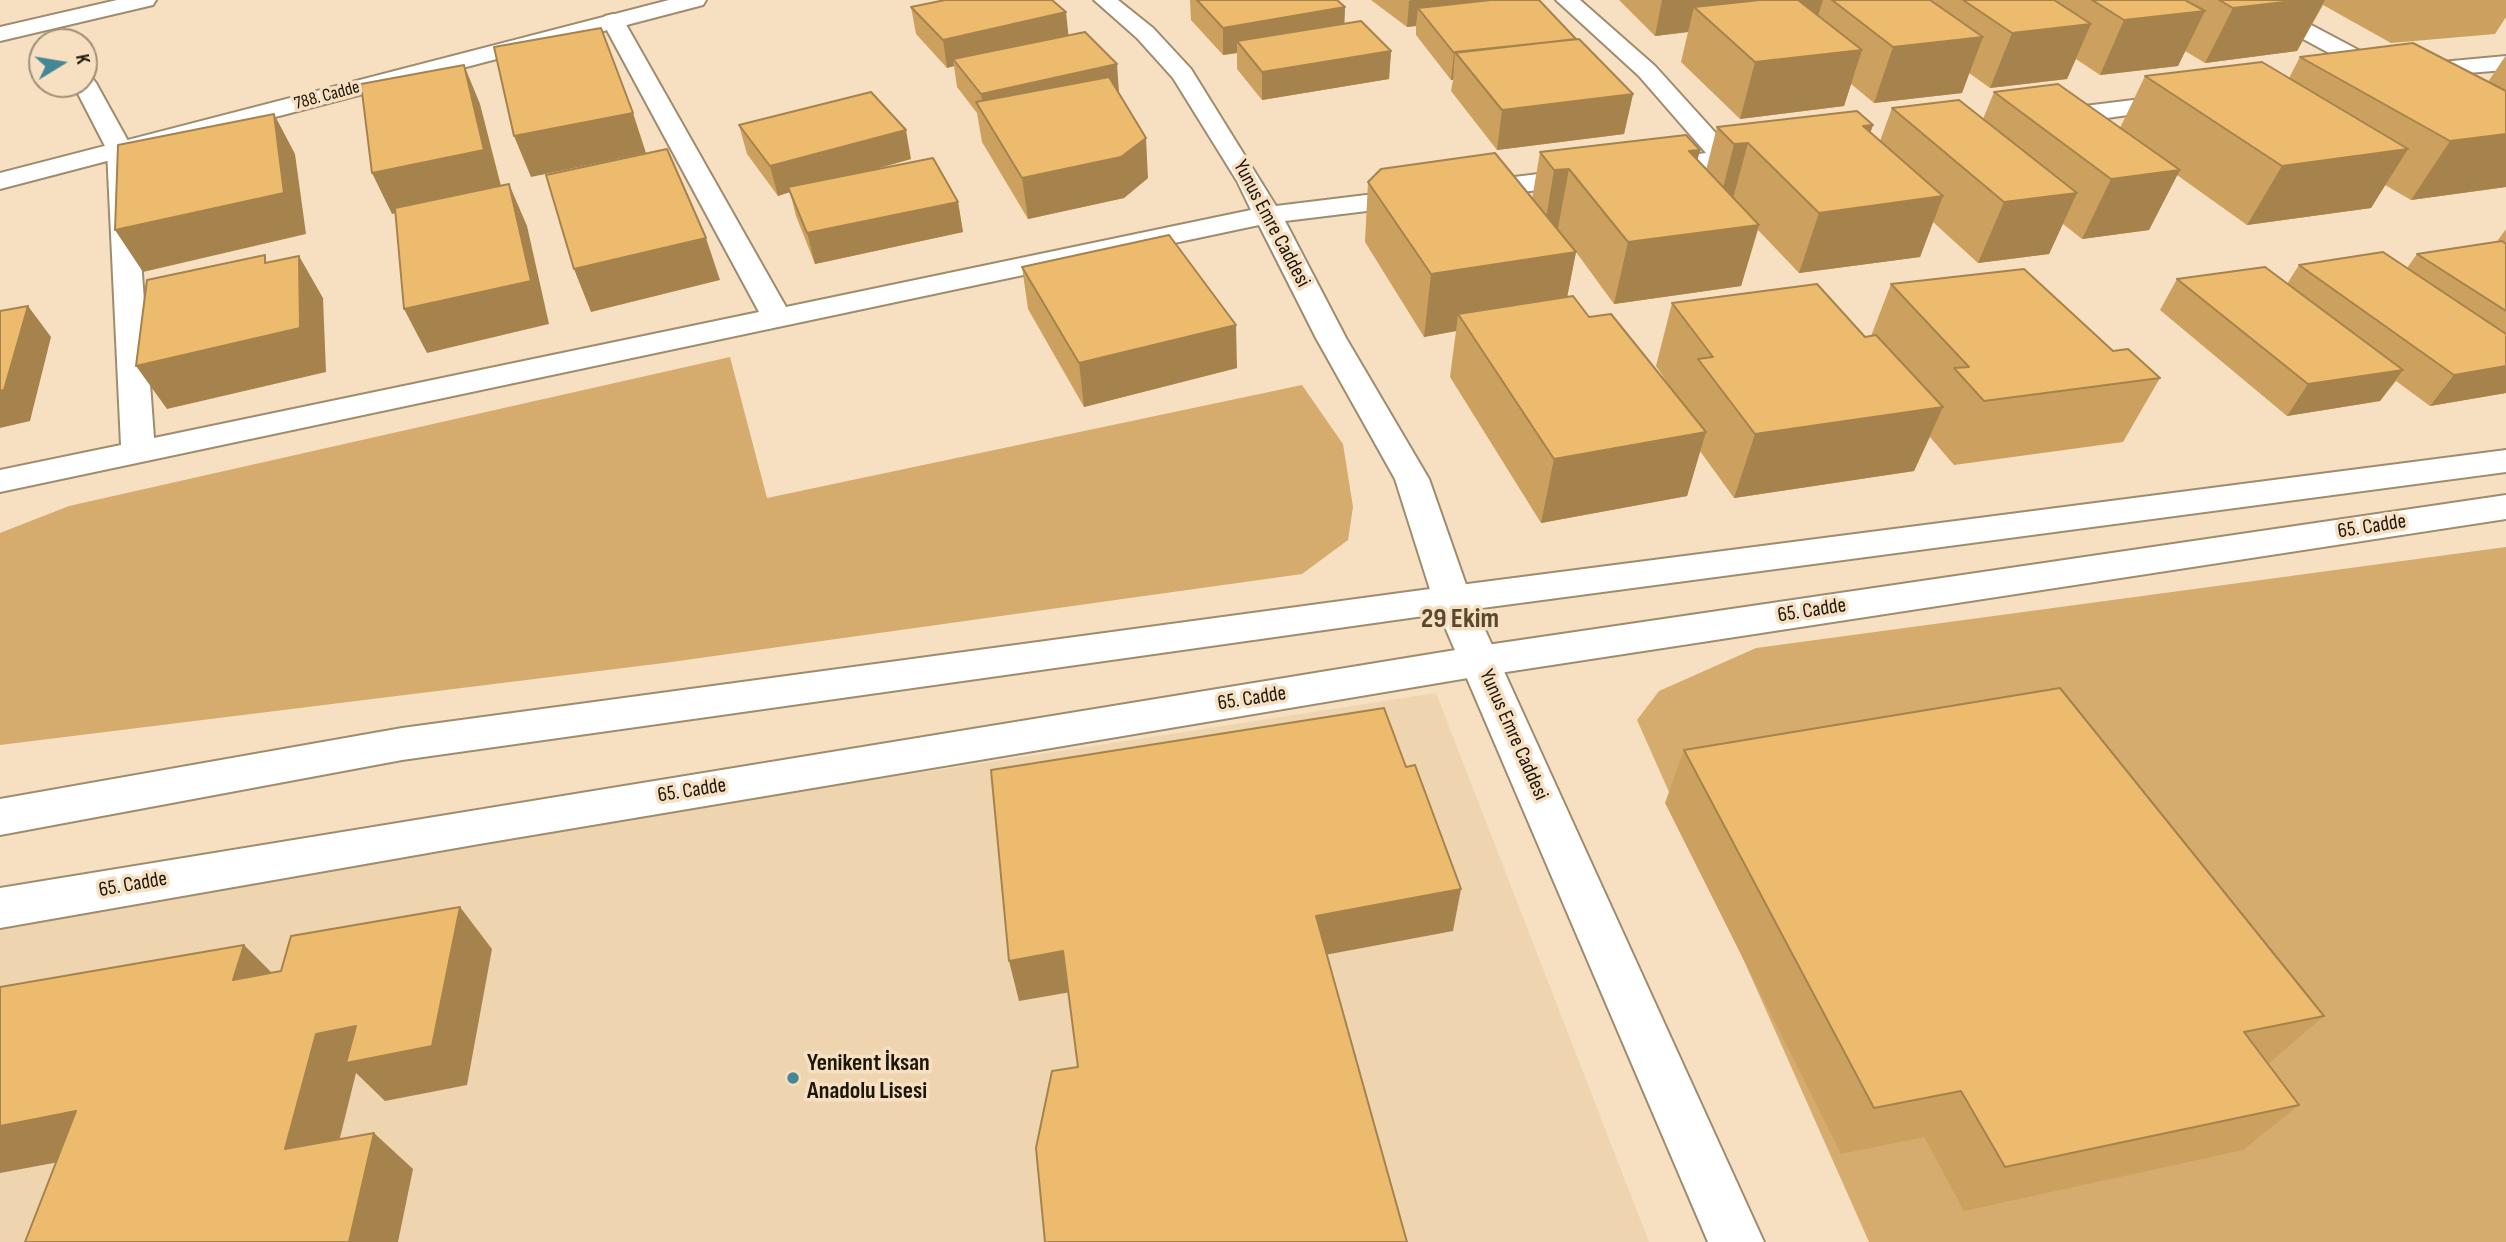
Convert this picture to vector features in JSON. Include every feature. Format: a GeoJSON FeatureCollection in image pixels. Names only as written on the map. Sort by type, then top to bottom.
{"type":"FeatureCollection","features":[{"type":"Feature","properties":{"kind":"street"},"geometry":{"type":"LineString","coordinates":[[39,0],[54,28]]}},
{"type":"Feature","properties":{"kind":"street"},"geometry":{"type":"LineString","coordinates":[[67,28],[145,0]]}},
{"type":"Feature","properties":{"kind":"street","name":"788. Cadde"},"geometry":{"type":"LineString","coordinates":[[0,181],[695,0]]}},
{"type":"Feature","properties":{"kind":"street","name":"Yunus Emre Caddesi"},"geometry":{"type":"LineString","coordinates":[[1105,0],[1145,33],[1183,74],[1250,181],[1331,338],[1412,478],[1452,599],[1736,1242]]}},
{"type":"Feature","properties":{"kind":"street"},"geometry":{"type":"LineString","coordinates":[[1567,0],[1647,71],[1725,159]]}},
{"type":"Feature","properties":{"kind":"street"},"geometry":{"type":"LineString","coordinates":[[2248,0],[2423,94]]}},
{"type":"Feature","properties":{"kind":"street"},"geometry":{"type":"LineString","coordinates":[[613,21],[778,318]]}},
{"type":"Feature","properties":{"kind":"street"},"geometry":{"type":"LineString","coordinates":[[0,34],[28,33]]}},
{"type":"Feature","properties":{"kind":"street"},"geometry":{"type":"LineString","coordinates":[[2346,80],[2506,63]]}},
{"type":"Feature","properties":{"kind":"street"},"geometry":{"type":"LineString","coordinates":[[92,98],[120,150],[138,451]]}},
{"type":"Feature","properties":{"kind":"street"},"geometry":{"type":"LineString","coordinates":[[2016,122],[2209,98]]}},
{"type":"Feature","properties":{"kind":"street"},"geometry":{"type":"LineString","coordinates":[[0,481],[1268,215],[1794,150]]}},
{"type":"Feature","properties":{"kind":"street"},"geometry":{"type":"LineString","coordinates":[[0,817],[402,744],[1452,599],[2506,461]]}},
{"type":"Feature","properties":{"kind":"street","name":"65. Cadde"},"geometry":{"type":"LineString","coordinates":[[0,908],[465,828],[1480,661],[2506,507]]}},
{"type":"Feature","properties":{"kind":"shaded area"},"geometry":{"type":"Polygon","coordinates":[[[730,357],[767,498],[1302,385],[1343,444],[1353,507],[1348,540],[1302,574],[664,663],[0,745],[0,533],[69,506],[730,357]]]}},
{"type":"Feature","properties":{"kind":"shaded area"},"geometry":{"type":"Polygon","coordinates":[[[2506,547],[2506,1242],[1869,1242],[1637,720],[1659,691],[1756,648],[2506,547]]]}},
{"type":"Feature","properties":{"kind":"shaded area","name":"Yenikent İksan Anadolu Lisesi"},"geometry":{"type":"Polygon","coordinates":[[[1436,693],[1649,1242],[0,1242],[0,915],[1436,693]]]}},
{"type":"Feature","properties":{"kind":"building"},"geometry":{"type":"Polygon","coordinates":[[[945,0],[1052,0],[1066,12],[943,40],[911,7],[945,0]]]}},
{"type":"Feature","properties":{"kind":"building"},"geometry":{"type":"Polygon","coordinates":[[[1197,0],[1337,0],[1345,7],[1223,28],[1197,0]]]}},
{"type":"Feature","properties":{"kind":"building"},"geometry":{"type":"Polygon","coordinates":[[[1491,0],[1539,0],[1576,39],[1454,53],[1418,8],[1491,0]]]}},
{"type":"Feature","properties":{"kind":"building"},"geometry":{"type":"Polygon","coordinates":[[[1760,0],[1798,0],[1862,50],[1755,62],[1694,7],[1760,0]]]}},
{"type":"Feature","properties":{"kind":"building"},"geometry":{"type":"Polygon","coordinates":[[[1832,0],[1930,0],[1983,37],[1893,47],[1832,0]]]}},
{"type":"Feature","properties":{"kind":"building"},"geometry":{"type":"Polygon","coordinates":[[[1963,0],[2054,0],[2091,24],[2012,33],[1963,0]]]}},
{"type":"Feature","properties":{"kind":"building"},"geometry":{"type":"Polygon","coordinates":[[[2092,0],[2185,0],[2205,11],[2124,20],[2092,0]]]}},
{"type":"Feature","properties":{"kind":"building"},"geometry":{"type":"Polygon","coordinates":[[[2219,0],[2301,0],[2233,8],[2219,0]]]}},
{"type":"Feature","properties":{"kind":"building"},"geometry":{"type":"Polygon","coordinates":[[[1361,21],[1391,51],[1262,72],[1237,41],[1361,21]]]}},
{"type":"Feature","properties":{"kind":"building"},"geometry":{"type":"Polygon","coordinates":[[[601,28],[633,113],[514,136],[494,47],[601,28]]]}},
{"type":"Feature","properties":{"kind":"building"},"geometry":{"type":"Polygon","coordinates":[[[1085,32],[1117,64],[981,94],[953,59],[1085,32]]]}},
{"type":"Feature","properties":{"kind":"building"},"geometry":{"type":"Polygon","coordinates":[[[1579,39],[1633,94],[1502,110],[1455,52],[1579,39]]]}},
{"type":"Feature","properties":{"kind":"building"},"geometry":{"type":"Polygon","coordinates":[[[2413,43],[2506,91],[2506,134],[2450,141],[2300,57],[2413,43]]]}},
{"type":"Feature","properties":{"kind":"building"},"geometry":{"type":"Polygon","coordinates":[[[2262,62],[2408,149],[2282,166],[2145,76],[2262,62]]]}},
{"type":"Feature","properties":{"kind":"building"},"geometry":{"type":"Polygon","coordinates":[[[464,65],[484,150],[372,173],[361,84],[464,65]]]}},
{"type":"Feature","properties":{"kind":"building"},"geometry":{"type":"Polygon","coordinates":[[[1109,77],[1146,138],[1121,157],[1022,178],[976,102],[1109,77]]]}},
{"type":"Feature","properties":{"kind":"building"},"geometry":{"type":"Polygon","coordinates":[[[2058,84],[2180,170],[2111,179],[1994,92],[2058,84]]]}},
{"type":"Feature","properties":{"kind":"building"},"geometry":{"type":"Polygon","coordinates":[[[871,92],[906,130],[770,166],[739,125],[871,92]]]}},
{"type":"Feature","properties":{"kind":"building"},"geometry":{"type":"Polygon","coordinates":[[[1959,100],[2077,193],[2004,202],[1892,108],[1959,100]]]}},
{"type":"Feature","properties":{"kind":"building"},"geometry":{"type":"Polygon","coordinates":[[[1857,111],[1873,125],[1863,126],[1943,196],[1819,213],[1748,143],[1734,144],[1717,127],[1857,111]]]}},
{"type":"Feature","properties":{"kind":"building"},"geometry":{"type":"Polygon","coordinates":[[[274,114],[284,193],[115,230],[118,145],[274,114]]]}},
{"type":"Feature","properties":{"kind":"building"},"geometry":{"type":"Polygon","coordinates":[[[1686,135],[1700,150],[1689,151],[1759,225],[1628,242],[1569,169],[1554,170],[1540,152],[1686,135]]]}},
{"type":"Feature","properties":{"kind":"building"},"geometry":{"type":"Polygon","coordinates":[[[667,149],[706,238],[574,269],[546,175],[667,149]]]}},
{"type":"Feature","properties":{"kind":"building"},"geometry":{"type":"Polygon","coordinates":[[[1495,153],[1576,252],[1431,274],[1368,182],[1381,169],[1495,153]]]}},
{"type":"Feature","properties":{"kind":"building"},"geometry":{"type":"Polygon","coordinates":[[[933,158],[958,202],[807,233],[788,187],[933,158]]]}},
{"type":"Feature","properties":{"kind":"building"},"geometry":{"type":"Polygon","coordinates":[[[509,184],[531,281],[404,309],[395,208],[509,184]]]}},
{"type":"Feature","properties":{"kind":"building"},"geometry":{"type":"Polygon","coordinates":[[[1169,235],[1236,325],[1079,363],[1022,267],[1169,235]]]}},
{"type":"Feature","properties":{"kind":"building"},"geometry":{"type":"Polygon","coordinates":[[[2502,241],[2506,244],[2506,311],[2417,254],[2502,241]]]}},
{"type":"Feature","properties":{"kind":"building"},"geometry":{"type":"Polygon","coordinates":[[[2383,252],[2506,334],[2506,366],[2454,375],[2299,265],[2383,252]]]}},
{"type":"Feature","properties":{"kind":"building"},"geometry":{"type":"Polygon","coordinates":[[[265,255],[265,263],[299,256],[300,328],[136,366],[147,280],[265,255]]]}},
{"type":"Feature","properties":{"kind":"building"},"geometry":{"type":"Polygon","coordinates":[[[2265,267],[2403,370],[2308,384],[2177,279],[2265,267]]]}},
{"type":"Feature","properties":{"kind":"building"},"geometry":{"type":"Polygon","coordinates":[[[2024,269],[2113,351],[2128,349],[2160,378],[1984,401],[1954,368],[1969,367],[1891,284],[2024,269]]]}},
{"type":"Feature","properties":{"kind":"building"},"geometry":{"type":"Polygon","coordinates":[[[1817,284],[1865,337],[1876,335],[1943,407],[1755,434],[1698,359],[1713,357],[1672,303],[1817,284]]]}},
{"type":"Feature","properties":{"kind":"building"},"geometry":{"type":"Polygon","coordinates":[[[1573,296],[1589,317],[1611,314],[1706,432],[1554,459],[1458,314],[1573,296]]]}},
{"type":"Feature","properties":{"kind":"building"},"geometry":{"type":"Polygon","coordinates":[[[28,306],[4,390],[0,391],[0,311],[28,306]]]}},
{"type":"Feature","properties":{"kind":"building"},"geometry":{"type":"Polygon","coordinates":[[[2060,688],[2324,1016],[2244,1032],[2299,1105],[2005,1167],[1961,1091],[1874,1108],[1684,750],[2060,688]]]}},
{"type":"Feature","properties":{"kind":"building"},"geometry":{"type":"Polygon","coordinates":[[[1384,708],[1406,767],[1415,765],[1461,889],[1316,916],[1407,1242],[1045,1242],[1036,1148],[1052,1071],[1078,1067],[1063,951],[1009,961],[991,770],[1384,708]]]}},
{"type":"Feature","properties":{"kind":"building"},"geometry":{"type":"Polygon","coordinates":[[[460,907],[432,1046],[346,1063],[356,1026],[316,1034],[285,1149],[374,1133],[349,1242],[25,1242],[76,1111],[0,1126],[0,987],[244,945],[233,980],[281,971],[291,936],[460,907]]]}},
{"type":"Feature","properties":{"kind":"place","name":"Yenikent İksan Anadolu Lisesi"},"geometry":{"type":"Point","coordinates":[793,1078]}},
{"type":"Feature","properties":{"kind":"district","name":"29 Ekim"},"geometry":{"type":"Point","coordinates":[1460,620]}}]}
